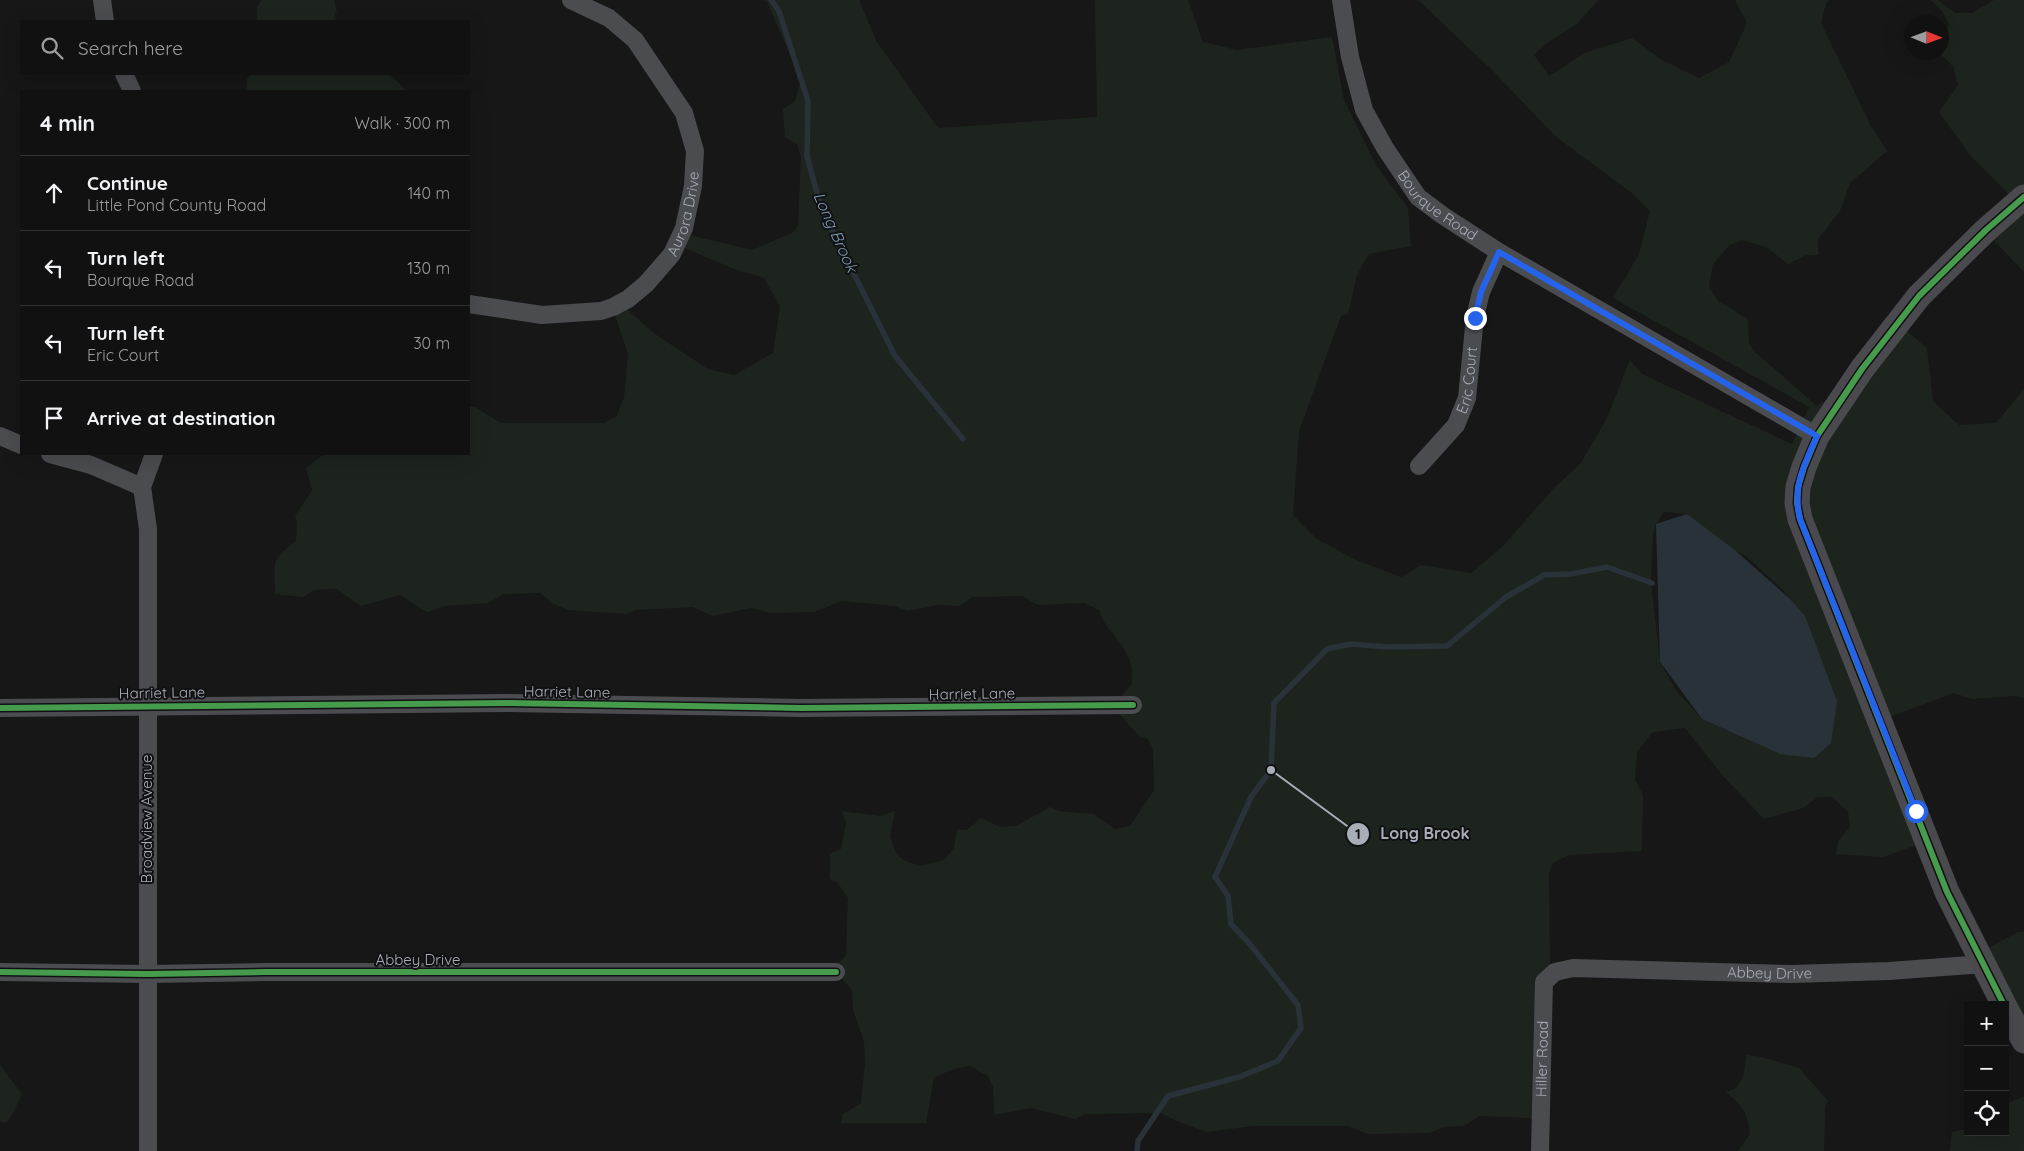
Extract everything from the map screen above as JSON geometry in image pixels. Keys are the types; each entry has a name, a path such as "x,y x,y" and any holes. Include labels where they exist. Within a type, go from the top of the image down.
{"street":[{"path":"102,0 105,20"},
{"name":"Aurora Drive","path":"470,304 542,315 601,311 613,307 628,299 646,284 672,254 684,228 694,186 695,151 684,113 636,40 609,18 571,0"},
{"name":"Bourque Road","path":"1341,0 1350,57 1364,110 1385,148 1418,197 1499,252 1817,436"},
{"path":"124,75 132,90"},
{"path":"2002,1001 1947,892 1800,519 1797,503 1798,487 1817,436 1862,369 1918,296 1986,230 2024,197"},
{"name":"Eric Court","path":"1419,466 1456,425 1467,398 1475,318 1481,292 1499,252"},
{"path":"0,436 20,445"},
{"path":"58,455 91,459 142,487 154,455"},
{"name":"Broadview Avenue","path":"142,487 148,529 148,1151"},
{"name":"Harriet Lane","path":"0,708 507,703 801,708 1134,705"},
{"name":"Abbey Drive","path":"1555,972 1573,968 1790,974 1889,971 1984,964"},
{"name":"Abbey Drive","path":"0,972 148,974 836,972"},
{"name":"Hiller Road","path":"1540,1151 1544,982 1555,972"},
{"path":"2009,1015 2024,1042"}],"shaded area":[{"path":"262,0 334,0 337,13 335,13 336,20 257,20 257,7"},
{"path":"762,0 859,0 877,42 938,128 1097,117 1095,0 1188,0 1203,42 1237,50 1332,37 1344,100 1376,165 1408,208 1411,246 1369,254 1357,275 1348,314 1341,316 1299,431 1293,515 1317,539 1356,560 1401,577 1421,565 1471,573 1502,547 1554,488 1581,463 1607,418 1630,360 1642,374 1792,444 1809,407 1613,298 1639,254 1650,211 1633,194 1555,136 1493,71 1418,0 1598,0 1578,23 1548,42 1534,55 1549,76 1584,53 1632,38 1662,60 1699,78 1729,62 1747,23 1735,0 1829,0 1826,3 1821,23 1871,126 1887,151 1850,183 1840,211 1818,239 1818,255 1806,255 1788,264 1766,247 1742,240 1730,245 1713,264 1709,286 1718,301 1748,319 1749,343 1756,353 1817,406 1843,389 1895,321 1927,348 1933,401 1959,425 1996,423 2024,389 2024,698 2014,696 1972,699 1953,693 1877,722 1920,844 1883,857 1836,854 1838,841 1850,827 1848,812 1832,797 1818,797 1803,808 1764,819 1723,776 1685,728 1653,732 1637,752 1635,780 1643,795 1642,851 1569,855 1553,863 1549,874 1550,975 1534,1118 1480,1116 1464,1126 1443,1127 1430,1133 1368,1134 1347,1126 1254,1126 1207,1132 1161,1113 1085,1114 1075,1119 1031,1108 994,1115 993,1087 988,1076 970,1066 957,1068 934,1077 926,1123 841,1123 843,1114 861,1103 865,1064 864,1041 853,1010 852,990 833,969 846,955 848,898 837,882 830,879 830,854 841,849 846,823 842,811 880,816 895,811 890,836 895,851 903,860 920,866 944,860 954,848 957,829 967,830 981,818 1000,827 1016,826 1050,807 1059,811 1094,814 1115,829 1130,826 1154,790 1153,749 1148,739 1139,736 1112,706 1132,684 1132,666 1123,647 1105,624 1099,610 1085,603 1038,605 1022,596 973,597 959,606 938,605 908,611 895,606 842,601 814,612 770,613 752,608 712,616 693,607 636,610 626,614 569,610 554,604 540,593 504,594 488,603 445,606 427,612 400,595 361,606 337,589 314,590 303,597 275,594 275,563 281,553 296,541 297,522 295,516 312,490 306,468 323,455 470,455 470,407 475,407 501,423 604,423 616,417 624,398 628,354 611,304 617,301 655,334 708,369 734,375 773,353 780,306 764,278 734,269 673,243 677,232 752,250 792,233 798,226 801,157 797,144 785,137 783,109 795,101 801,80 767,2","holes":["1664,512 1687,514 1710,537 1746,556 1783,590 1804,619 1780,754 1702,719 1676,690 1660,662 1651,582 1653,534 1656,524"]},
{"path":"1931,0 1937,0 1956,13 1972,13 1994,0 2024,0 2024,272 1984,230 2014,199 1970,155 1939,112 1958,85 1953,66 1947,60 1949,60 1949,15 1944,15"},
{"path":"250,75 390,75 406,90 247,90 247,79"},
{"path":"1687,514 1736,551 1789,598 1805,616 1837,701 1831,743 1814,758 1780,754 1702,719 1660,662 1656,524"},
{"path":"2018,932 2024,932 2024,1045 2009,1016 2009,1001 2001,1001 1977,954"},
{"path":"1746,1055 1762,1057 1799,1068 1828,1101 1825,1108 1824,1151 1738,1151 1750,1134 1749,1126 1743,1110 1726,1092 1736,1088 1744,1074"},
{"path":"0,1065 22,1094 6,1123 0,1122"},
{"path":"2024,1096 2024,1151 1950,1151 1952,1132 1964,1130 1964,1136 2009,1136 2009,1103"}],"waterway":[{"name":"Long Brook","path":"771,0 779,11 808,101 807,156 821,208 895,356 963,439"},
{"name":"Long Brook","path":"1137,1151 1138,1141 1168,1096 1239,1077 1278,1061 1301,1028 1298,1005 1249,943 1231,924 1228,896 1215,877 1251,797 1271,770 1274,703 1327,649 1351,644 1388,647 1447,646 1506,597 1544,575 1571,574 1607,567 1652,583"}],"cycle path":[{"path":"2002,1001 1947,892 1800,519 1797,503 1798,487 1817,436 1862,369 1919,296 1986,230 2024,197"},
{"path":"0,708 507,703 801,708 1133,705"},
{"path":"0,972 148,974 265,972 836,972"}],"place":[{"name":"Long Brook","path":"1271,770"}],"route":[{"path":"1475,318 1481,292 1499,252 1817,436 1798,487 1797,503 1800,519 1916,811"}]}
